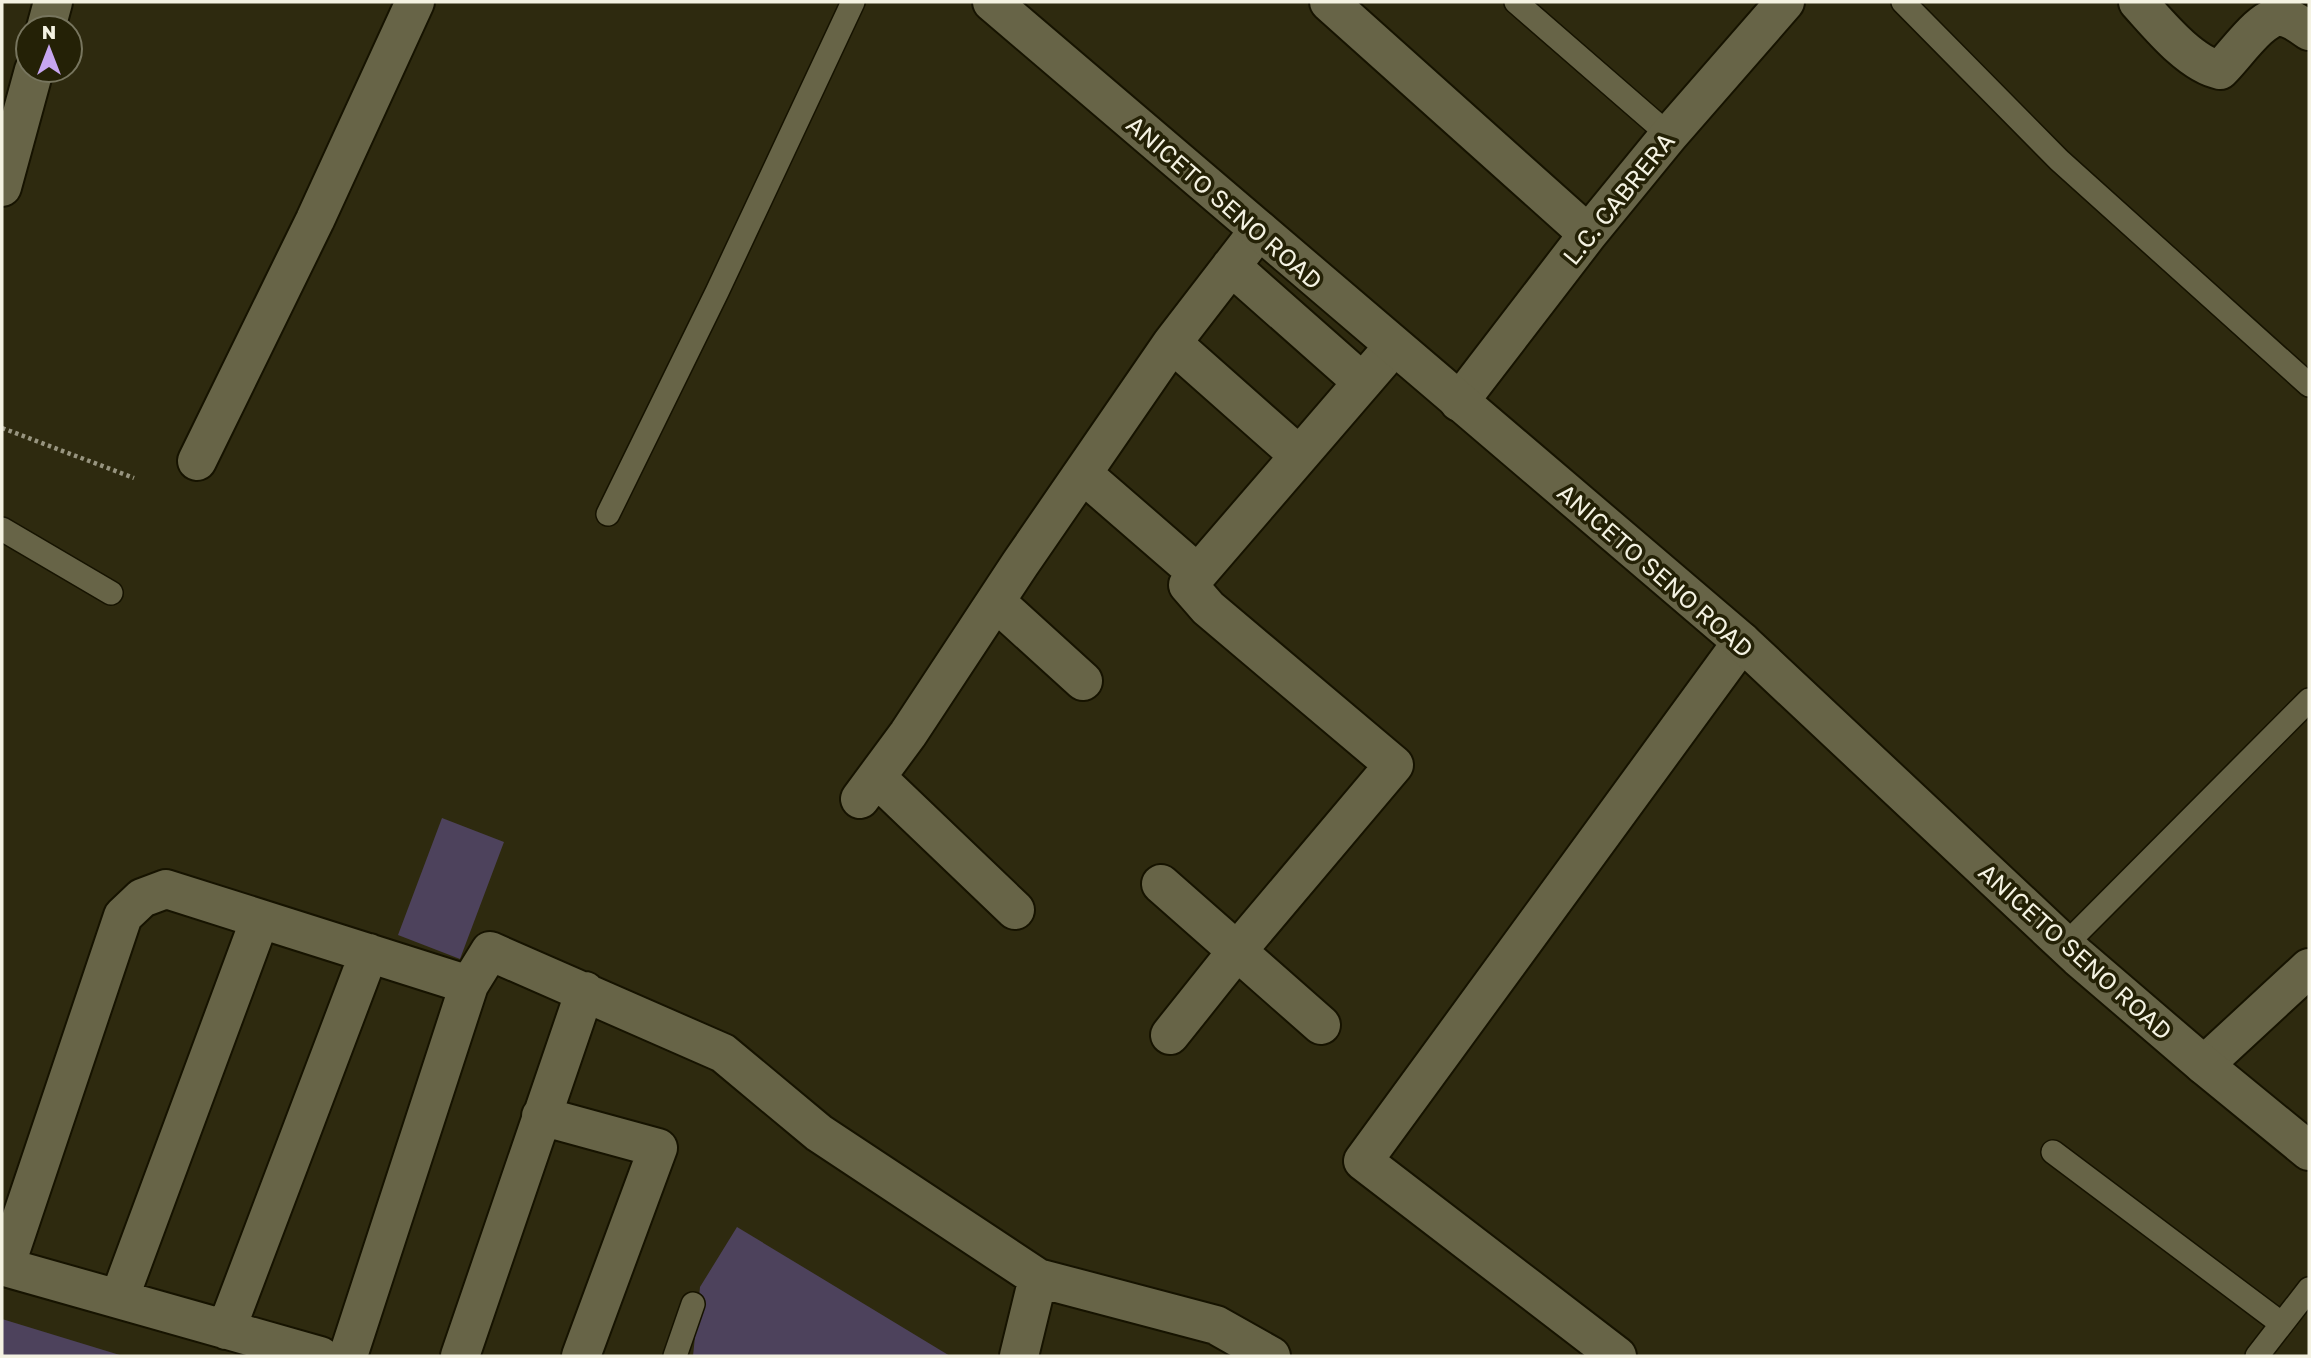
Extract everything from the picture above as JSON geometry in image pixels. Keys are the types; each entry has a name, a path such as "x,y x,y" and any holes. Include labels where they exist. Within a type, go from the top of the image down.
{"street":[{"path":"197,461 315,220 415,2"},
{"name":"ANICETO SENO ROAD","path":"992,2 1742,642 2065,946 2309,1151"},
{"path":"1329,2 1588,234"},
{"name":"L.C. CABRERA","path":"1459,402 1588,234 1669,135 1785,2"},
{"path":"2138,2 2171,37 2208,68 2220,70 2266,20 2278,16 2286,18 2309,31"},
{"path":"4,172 30,84"},
{"path":"1015,910 868,788 1172,343 1259,230"},
{"path":"1231,266 1361,381"},
{"path":"1172,343 1294,451"},
{"path":"1170,1035 1394,765 1208,608 1188,585 1394,346"},
{"path":"1083,474 1189,566"},
{"path":"996,602 1083,681"},
{"path":"1617,1356 1363,1161 1742,642"},
{"path":"1161,884 1321,1025"},
{"path":"320,1356 5,1267 123,916 142,898 166,889 469,985"},
{"path":"119,1299 260,919"},
{"path":"348,1356 469,985 489,951 723,1053 819,1133 1038,1278 1216,1325 1270,1356"},
{"path":"226,1330 369,953"},
{"path":"2204,1065 2309,968"},
{"path":"460,1356 585,991"},
{"path":"541,1116 659,1148 581,1356"},
{"path":"1020,1356 1038,1278"}],"lane":[{"path":"608,514 717,292 853,2"},
{"path":"1516,2 1669,135"},
{"path":"1903,2 2059,160 2309,385"},
{"path":"2,529 111,593"},
{"path":"2065,946 2309,700"},
{"path":"2053,1152 2281,1324"},
{"path":"2257,1356 2309,1289"},
{"path":"675,1356 693,1304"}],"path":[{"path":"2,428 134,478"}],"shaded area":[{"path":"442,818 504,842 460,959 398,935"},
{"path":"737,1227 950,1356 693,1356 700,1287"},
{"path":"2,1319 123,1356 2,1356"}]}
